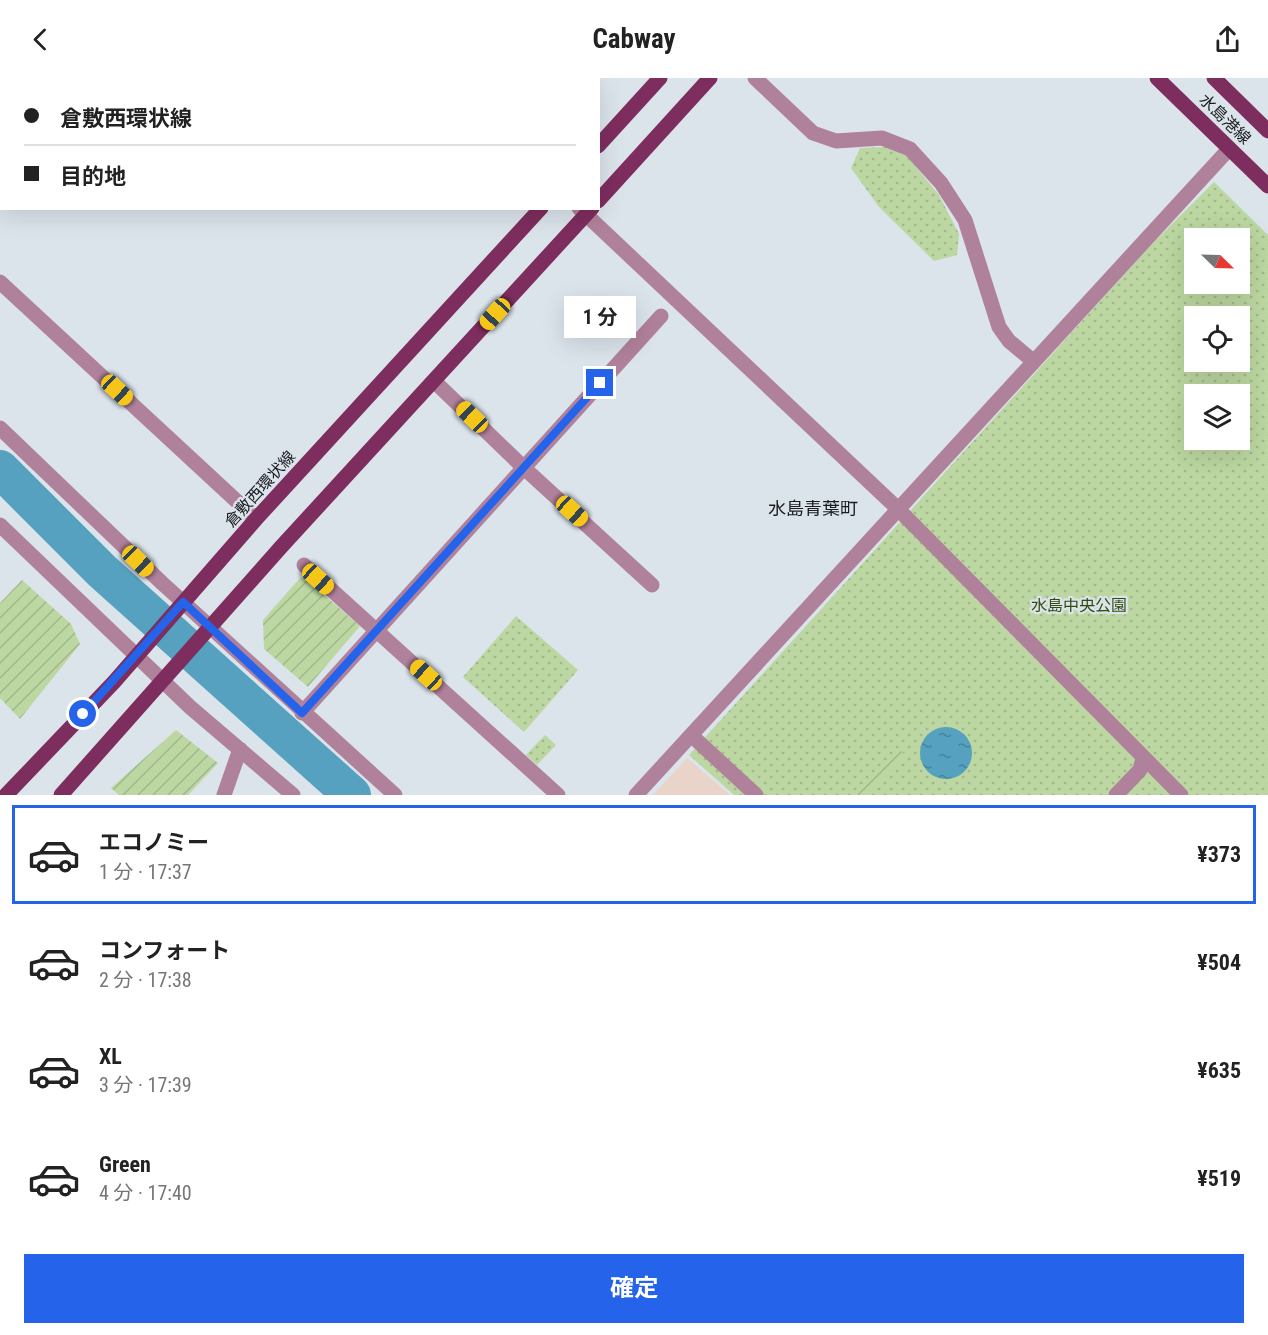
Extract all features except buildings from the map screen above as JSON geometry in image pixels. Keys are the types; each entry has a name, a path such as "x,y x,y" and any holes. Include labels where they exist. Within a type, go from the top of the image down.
{"main road":[{"path":"600,144 660,78"},
{"path":"600,199 710,78"},
{"name":"水島港線","path":"1157,78 1267,184"},
{"name":"水島港線","path":"1214,78 1268,131"},
{"name":"倉敷西環状線","path":"6,795 150,641 256,519 539,210"},
{"path":"62,795 210,627 586,211"}],"street":[{"path":"755,78 813,133 836,141 882,138 910,149 941,183 965,220 999,327 1009,341 1032,361"},
{"path":"636,795 897,508 1229,149"},
{"path":"586,211 897,508 1181,795"},
{"path":"0,282 256,519"},
{"path":"302,713 661,316"},
{"path":"434,381 523,467 652,585"},
{"path":"0,428 302,713 395,795"},
{"path":"0,525 163,682 293,795"},
{"path":"304,566 558,795"},
{"path":"691,735 756,795"},
{"path":"224,795 240,749"},
{"path":"1116,795 1140,770 1143,758"}],"shaded area":[{"path":"687,758 730,795 653,795"}],"green space":[{"path":"885,147 907,156 939,195 959,234 957,255 934,261 879,207 851,168 860,148"},
{"name":"水島中央公園","path":"1214,182 1268,235 1268,795 734,795 689,755 1149,247"},
{"path":"300,578 305,578 360,626 308,687 264,649 263,620"},
{"path":"22,580 71,624 80,644 20,719 0,698 0,603"},
{"path":"516,616 578,670 524,732 463,677"},
{"path":"176,730 218,763 188,795 119,795 111,788"},
{"path":"545,735 556,745 537,765 526,755"},
{"path":"898,748 906,756 869,795 854,795"}],"water":[{"path":"946,727 960,731 968,739 972,753 968,767 960,775 946,779 932,775 924,767 920,753 924,739 932,731"}],"waterway":[{"path":"0,469 102,571 352,795"},
{"path":"0,487 93,583 333,795"}],"district":[{"name":"水島青葉町","path":"813,508"}],"route":[{"path":"83,714 114,682 183,602 302,713 600,383"}]}
